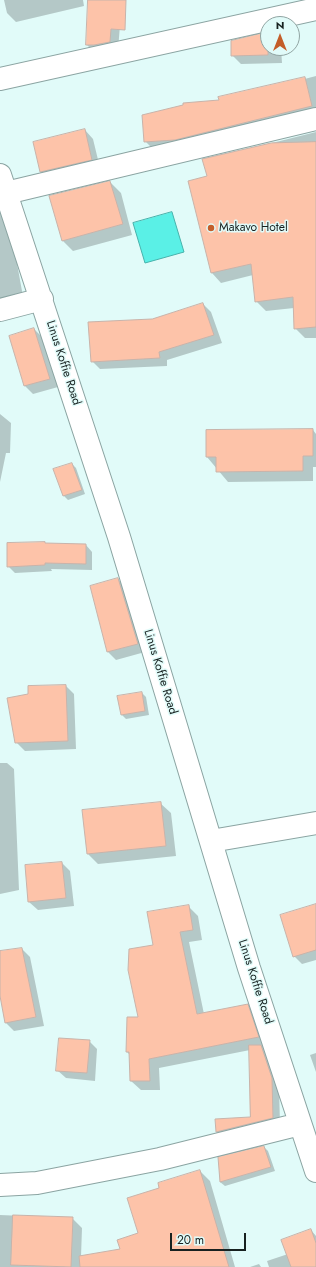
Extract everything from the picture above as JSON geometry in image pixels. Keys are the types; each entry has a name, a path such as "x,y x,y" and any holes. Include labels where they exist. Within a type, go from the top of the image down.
{"street":[{"path":"0,80 316,9"},
{"path":"3,184 316,119"},
{"name":"Linus Koffie Road","path":"3,184 119,537 212,841 249,968 316,1171"},
{"path":"0,310 42,299"},
{"path":"212,841 316,823"},
{"path":"0,1184 36,1183 160,1159 300,1124"}],"water":[{"path":"172,212 184,252 145,263 133,223"}],"building":[{"path":"88,0 126,0 125,30 111,29 110,42 86,45"},
{"path":"260,34 260,55 231,56 231,41"},
{"path":"305,77 312,106 175,140 144,142 142,115 183,105 183,103 219,100 218,97"},
{"path":"85,129 92,160 40,172 33,142"},
{"path":"316,142 316,327 294,329 293,297 255,302 251,264 211,273 188,181 207,176 202,159 271,143"},
{"path":"110,181 123,224 62,241 49,196"},
{"path":"203,303 214,335 159,352 160,358 91,362 88,322 152,319"},
{"path":"34,328 50,379 24,386 9,336"},
{"path":"313,429 313,456 303,456 303,471 216,472 216,457 206,457 206,430"},
{"path":"72,463 82,490 63,496 53,469"},
{"path":"45,542 86,544 86,564 45,563 45,565 7,567 7,543"},
{"path":"118,578 138,644 107,652 90,586"},
{"path":"66,685 68,741 15,743 7,698 28,694 28,686"},
{"path":"142,692 145,711 121,715 117,696"},
{"path":"161,802 166,846 87,854 82,810"},
{"path":"62,862 66,898 28,902 25,865"},
{"path":"316,904 316,950 293,957 280,915"},
{"path":"189,905 193,930 180,932 197,1014 248,1004 259,1037 149,1059 150,1081 130,1081 129,1052 126,1052 127,1017 138,1017 128,970 129,949 153,945 147,912"},
{"path":"22,948 36,1017 5,1023 0,996 0,951"},
{"path":"59,1038 90,1040 87,1073 56,1071"},
{"path":"249,1045 261,1045 272,1078 273,1118 216,1132 215,1119 250,1117"},
{"path":"264,1146 271,1167 220,1182 218,1157"},
{"path":"200,1170 229,1267 80,1267 79,1256 120,1249 117,1240 138,1233 127,1198 159,1188 158,1183"},
{"path":"13,1215 73,1217 71,1267 11,1265"},
{"path":"311,1229 316,1243 316,1267 291,1267 281,1240"}],"place":[{"name":"Makavo Hotel","path":"211,228"}]}
